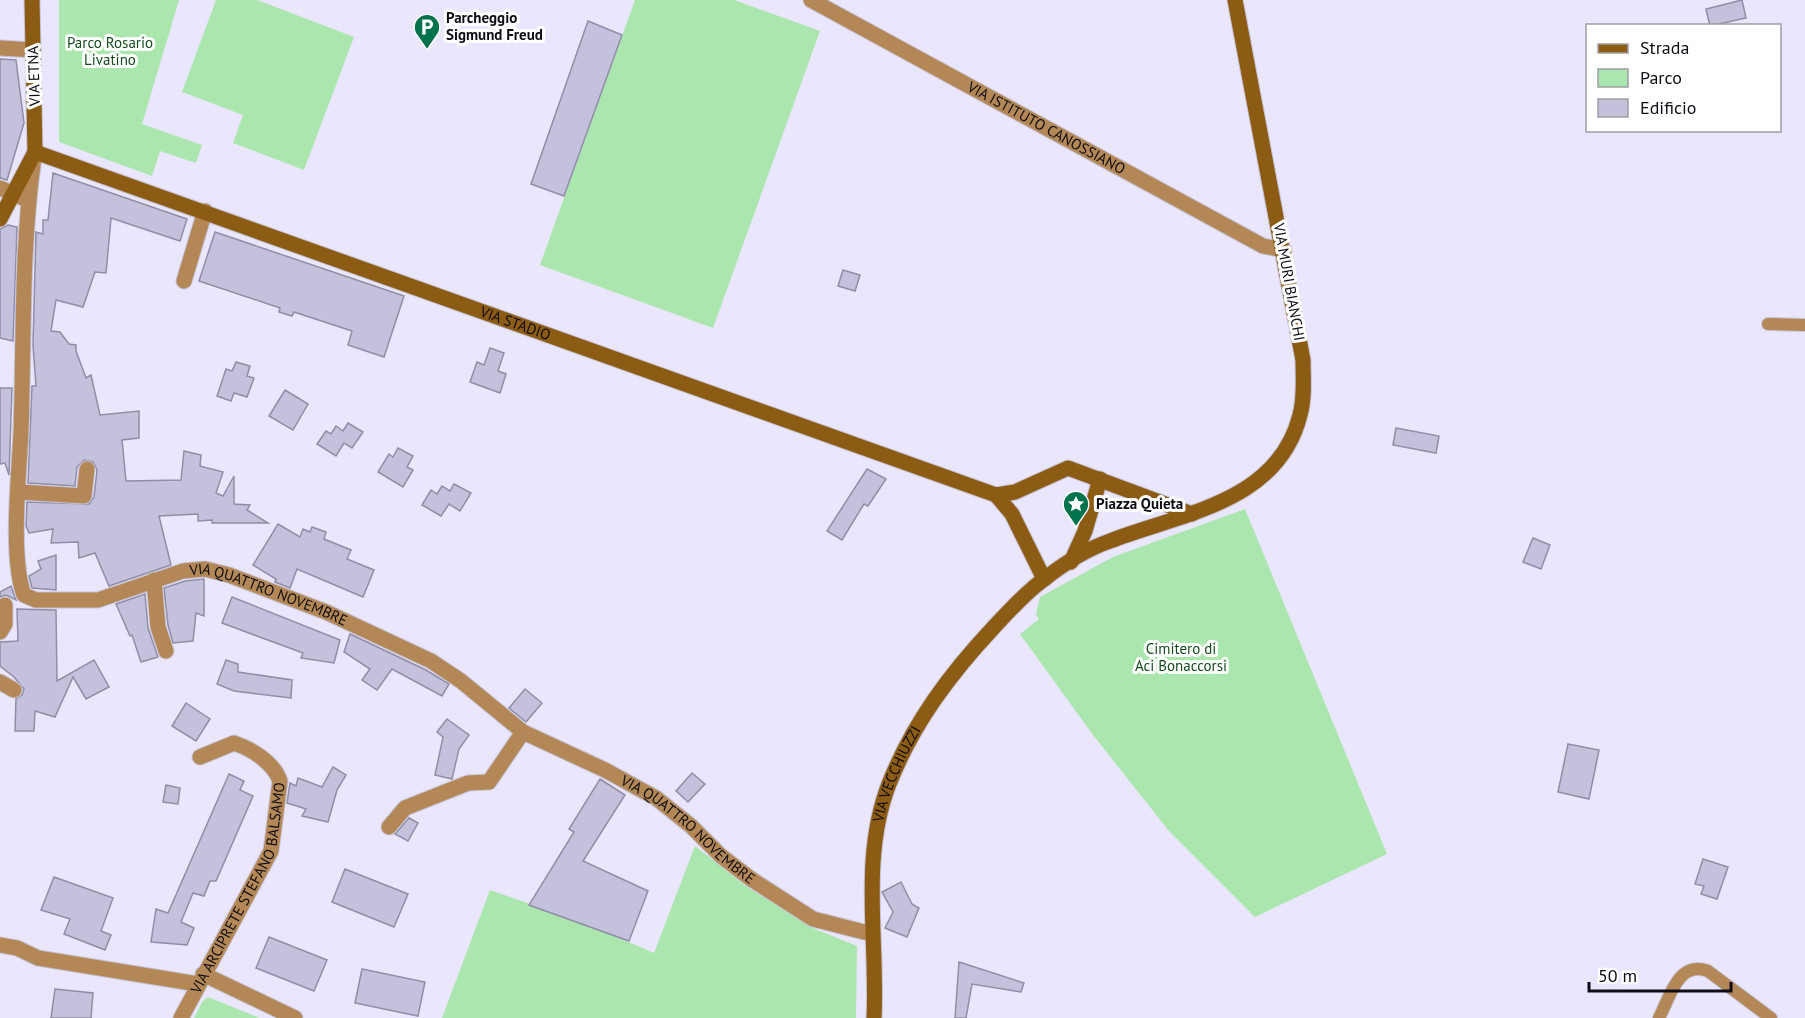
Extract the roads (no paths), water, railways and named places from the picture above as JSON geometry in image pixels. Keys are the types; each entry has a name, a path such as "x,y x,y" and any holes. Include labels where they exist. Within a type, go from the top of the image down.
{"street":[{"name":"VIA ETNA","path":"33,0 35,152"},
{"name":"VIA ISTITUTO CANOSSIANO","path":"811,0 830,5 1263,246 1284,250"},
{"name":"VIA MURI BIANCHI","path":"1071,562 1108,541 1192,514 1244,490 1271,469 1286,451 1294,433 1304,391 1303,360 1235,0"},
{"path":"0,48 33,50"},
{"path":"0,219 6,191 35,152"},
{"path":"0,632 5,624 2,605 24,595 17,576 19,492 29,200 35,152"},
{"name":"VIA STADIO","path":"35,152 996,495"},
{"path":"6,191 29,200"},
{"path":"184,282 205,211"},
{"path":"996,495 1015,492 1068,468 1192,514"},
{"path":"19,492 84,496 87,469"},
{"path":"1071,562 1085,531 1100,479"},
{"path":"996,495 1012,514 1044,579"},
{"name":"VIA VECCHIUZZI","path":"874,1018 872,934 877,832 888,786 911,735 935,696 963,660 1044,579 1071,562"},
{"name":"VIA QUATTRO NOVEMBRE","path":"24,595 36,600 98,600 183,571 205,569 229,575 327,612 431,661 461,681 522,732 605,770 656,798 736,867 813,919 872,934"},
{"path":"154,580 158,627 166,651"},
{"path":"0,682 14,690"},
{"path":"389,827 405,808 468,783 489,782 522,732"},
{"name":"VIA ARCIPRETE STEFANO BALSAMO","path":"181,1018 271,851 280,781 276,771 247,747 234,743 200,758"},
{"path":"0,945 17,948 38,958 201,979 295,1018"}],"lane":[{"path":"1768,324 1805,325"},
{"path":"1659,1018 1680,975 1690,968 1700,968 1708,971 1771,1018"}],"place":[{"name":"Parcheggio Sigmund Freud","path":"427,50"},
{"name":"Piazza Quieta","path":"1076,527"}],"park label":[{"name":"Parco Rosario Livatino","path":"110,52"},
{"name":"Cimitero di Aci Bonaccorsi","path":"1181,658"}]}
